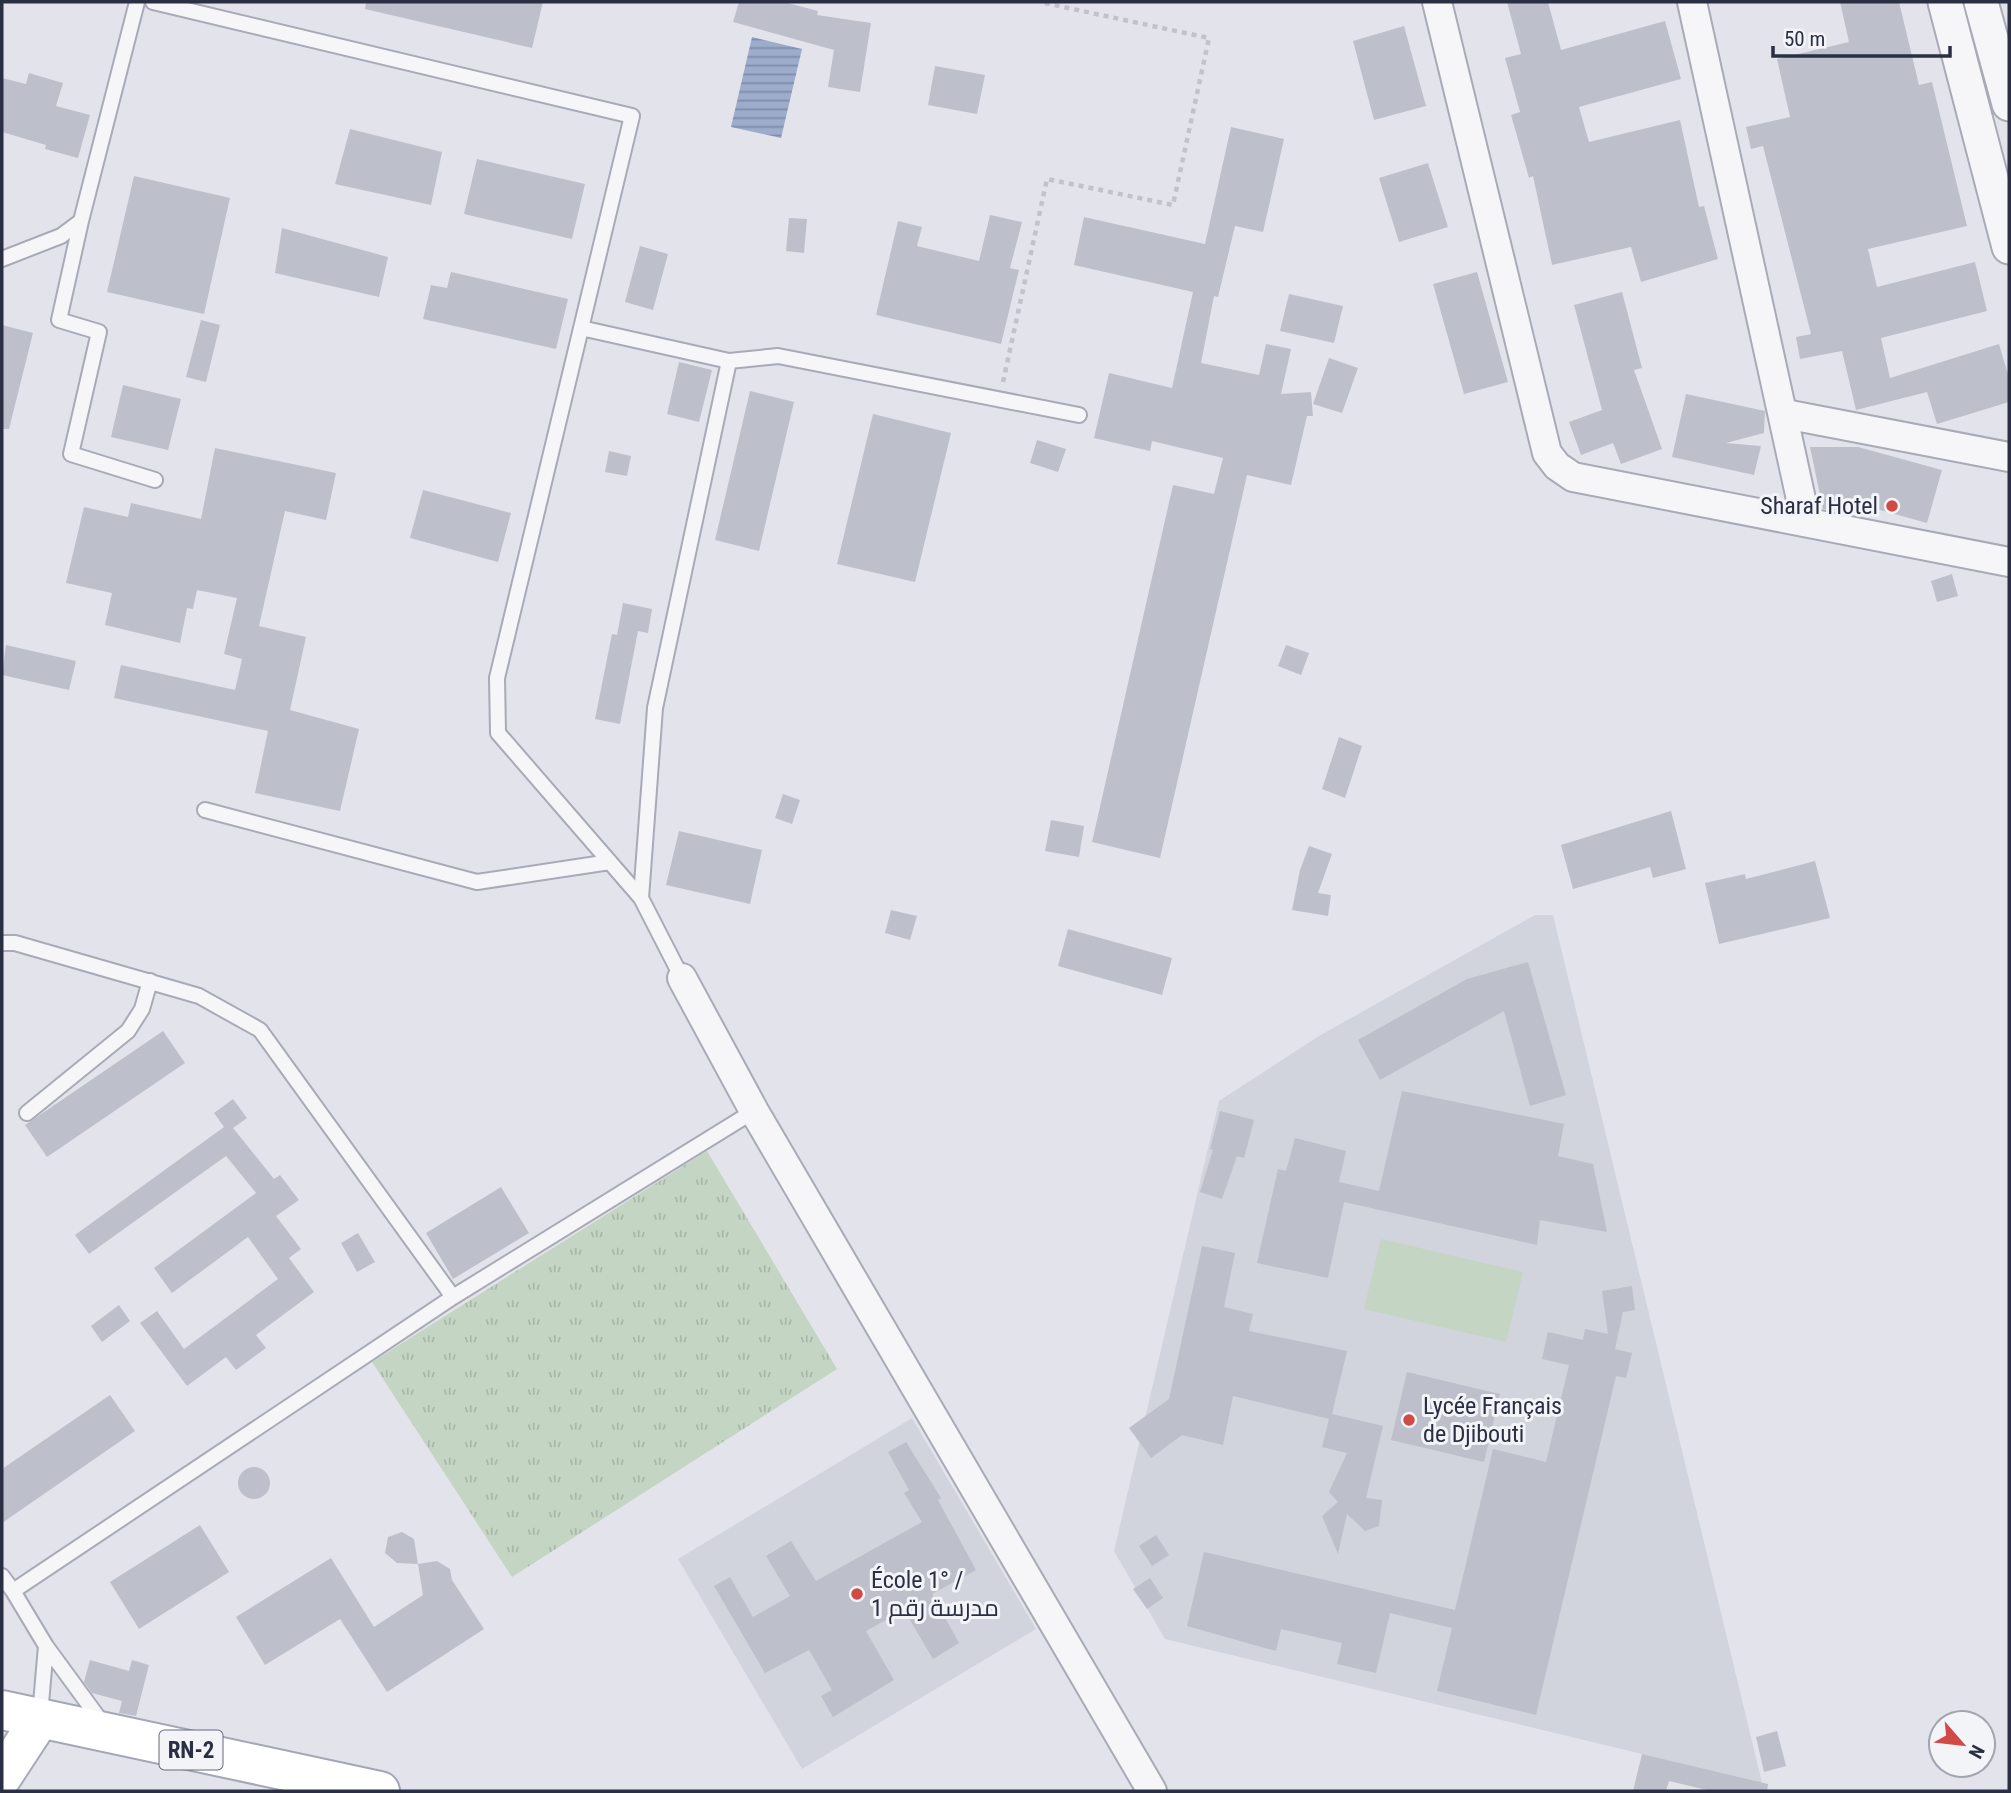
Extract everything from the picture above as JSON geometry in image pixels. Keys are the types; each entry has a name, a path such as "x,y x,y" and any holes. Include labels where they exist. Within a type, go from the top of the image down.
{"main road":[{"name":"RN-2","path":"2,1710 380,1791"},
{"path":"2,1777 40,1719"}],"street":[{"path":"1437,2 1547,453 1557,466 1573,477 2009,562"},
{"path":"1692,2 1807,522"},
{"path":"1945,2 2009,247"},
{"path":"1981,2 2009,104"},
{"path":"1785,414 2009,457"},
{"path":"682,978 754,1111 1152,1791"}],"lane":[{"path":"136,2 59,320 99,332 71,454 155,480"},
{"path":"153,2 632,116 497,678 498,733 641,898 682,978"},
{"path":"2,259 61,236 81,221"},
{"path":"581,328 729,361 778,356 1000,397 1079,415"},
{"path":"641,898 654,708 729,361"},
{"path":"205,810 477,882 610,862"},
{"path":"2,943 15,943 198,996 260,1030 453,1297"},
{"path":"27,1114 128,1031 142,1009 150,981"},
{"path":"13,1591 453,1297 754,1111"},
{"path":"2,1576 46,1646 109,1732"},
{"path":"40,1719 46,1646"}],"path":[{"path":"1000,397 1047,178 1173,205 1209,38 1040,2"}],"shaded area":[{"name":"Lycée Français de Djibouti","path":"1535,915 1553,915 1762,1783 1165,1639 1114,1551 1219,1101 1319,1036"},
{"name":"École 1° / مدرسة رقم 1","path":"912,1418 1036,1629 802,1769 678,1559"}],"green space":[{"path":"707,1151 837,1369 512,1577 372,1362"},
{"path":"1381,1239 1523,1272 1506,1342 1364,1309"}],"water":[{"path":"752,37 802,49 781,138 731,127"}],"building":[{"path":"366,2 543,2 532,48 365,9"},
{"path":"739,2 784,2 818,11 817,15 871,23 860,92 828,87 834,50 733,22"},
{"path":"1507,2 1548,2 1561,50 1665,21 1681,79 1579,107 1589,142 1680,120 1699,207 1704,206 1718,259 1641,282 1631,247 1552,265 1533,176 1529,178 1511,115 1520,112 1505,58 1521,54"},
{"path":"1840,2 1899,2 1919,85 1932,82 1967,226 1868,249 1877,287 1975,262 1987,311 1881,338 1890,378 1999,344 2009,378 2009,402 1937,424 1927,392 1856,410 1842,351 1800,359 1796,337 1811,334 1763,146 1751,149 1746,127 1790,117 1777,59 1849,42"},
{"path":"1404,26 1426,106 1374,120 1353,41"},
{"path":"935,66 985,75 977,114 928,105"},
{"path":"29,73 63,83 56,106 90,115 78,158 45,149 46,145 2,132 2,78 26,84"},
{"path":"1231,127 1284,139 1263,232 1235,226 1218,297 1214,296 1201,363 1259,375 1266,344 1291,349 1281,394 1311,392 1313,416 1307,416 1291,485 1247,475 1160,858 1092,842 1173,485 1214,494 1223,458 1152,441 1150,451 1094,438 1109,373 1172,388 1193,292 1074,265 1084,217 1205,244"},
{"path":"350,129 442,152 431,205 335,184"},
{"path":"477,159 585,184 572,239 464,214"},
{"path":"1428,163 1448,227 1399,242 1379,178"},
{"path":"134,176 230,198 204,314 107,292"},
{"path":"990,215 1022,222 1010,268 1019,270 1001,344 876,315 898,221 922,227 917,246 979,261"},
{"path":"789,218 807,219 804,253 786,251"},
{"path":"282,228 388,257 379,297 275,273"},
{"path":"640,246 668,254 653,310 625,302"},
{"path":"451,272 568,299 556,349 423,319 431,285 447,288"},
{"path":"1477,272 1508,382 1464,394 1433,284"},
{"path":"1622,292 1642,368 1634,370 1662,449 1621,464 1613,443 1581,455 1569,422 1602,410 1574,305"},
{"path":"1289,294 1343,306 1334,343 1280,331"},
{"path":"201,320 220,325 206,382 186,377"},
{"path":"2,325 33,333 9,429 2,429"},
{"path":"1329,358 1358,368 1342,413 1313,404"},
{"path":"679,362 712,370 699,422 667,414"},
{"path":"123,385 181,399 168,450 111,437"},
{"path":"750,391 794,402 759,551 715,540"},
{"path":"1686,394 1765,411 1764,433 1726,443 1761,446 1754,475 1672,457"},
{"path":"873,414 951,433 915,582 837,564"},
{"path":"1037,440 1066,449 1058,472 1030,463"},
{"path":"1810,447 1858,447 1942,470 1927,523 1840,499 1842,511 1823,509"},
{"path":"215,448 336,473 326,520 285,511 259,626 306,637 290,710 359,729 340,811 255,793 268,731 114,698 121,665 235,690 242,659 224,654 237,598 197,590 193,609 187,608 180,643 105,625 112,593 66,583 84,507 128,517 131,503 201,519"},
{"path":"609,451 631,456 627,476 605,472"},
{"path":"423,490 511,513 498,562 410,538"},
{"path":"1952,574 1958,596 1937,602 1931,581"},
{"path":"623,603 652,609 648,633 638,631 620,724 595,719 612,634 617,635"},
{"path":"6,645 76,661 69,690 2,675"},
{"path":"1286,645 1309,653 1301,675 1278,666"},
{"path":"1339,737 1362,746 1345,798 1322,789"},
{"path":"783,794 800,800 792,824 775,818"},
{"path":"1671,811 1686,869 1653,878 1650,867 1573,889 1561,845"},
{"path":"1051,820 1084,826 1079,857 1045,851"},
{"path":"679,831 762,850 750,904 666,885"},
{"path":"1309,846 1332,854 1318,893 1331,895 1328,916 1292,910 1300,870"},
{"path":"1815,861 1830,918 1719,944 1705,883 1745,874 1746,879"},
{"path":"891,910 917,916 910,940 885,933"},
{"path":"1068,929 1172,958 1162,995 1058,966"},
{"path":"1528,962 1566,1095 1530,1106 1504,1011 1380,1080 1358,1040 1467,979"},
{"path":"163,1031 185,1063 47,1157 25,1125"},
{"path":"1402,1091 1564,1124 1558,1156 1593,1164 1607,1232 1540,1220 1537,1245 1344,1202 1328,1278 1257,1263 1278,1169 1286,1171 1295,1138 1346,1151 1339,1182 1379,1191"},
{"path":"233,1099 247,1118 233,1128 274,1179 280,1175 299,1200 276,1216 301,1249 289,1258 314,1292 256,1335 266,1348 236,1370 226,1357 187,1386 140,1323 157,1311 184,1349 278,1279 248,1237 172,1293 154,1268 256,1193 226,1156 89,1254 75,1235 224,1127 214,1113"},
{"path":"1220,1111 1254,1120 1244,1158 1237,1156 1222,1199 1200,1192 1213,1150 1210,1149"},
{"path":"501,1187 529,1233 453,1279 426,1233"},
{"path":"358,1233 375,1262 357,1272 341,1243"},
{"path":"1202,1246 1235,1253 1224,1307 1253,1314 1249,1331 1347,1351 1332,1414 1383,1426 1366,1498 1382,1500 1379,1526 1365,1531 1347,1514 1338,1554 1322,1516 1338,1502 1329,1492 1347,1453 1322,1447 1329,1419 1233,1396 1223,1445 1182,1435 1151,1458 1129,1428 1169,1399"},
{"path":"1632,1286 1635,1310 1623,1312 1615,1349 1632,1353 1626,1378 1616,1376 1536,1715 1437,1691 1452,1628 1390,1613 1376,1673 1337,1664 1342,1643 1281,1629 1276,1651 1187,1626 1204,1552 1455,1610 1493,1449 1546,1462 1569,1365 1542,1359 1548,1332 1583,1340 1585,1329 1608,1334 1602,1291"},
{"path":"119,1305 130,1321 102,1342 91,1326"},
{"path":"1407,1372 1500,1394 1484,1462 1391,1440"},
{"path":"110,1395 135,1431 2,1523 2,1469"},
{"path":"906,1442 941,1498 938,1500 976,1570 932,1594 959,1643 933,1659 904,1610 866,1631 894,1680 833,1717 821,1696 832,1690 809,1650 765,1673 714,1586 730,1577 753,1617 790,1596 766,1556 791,1541 816,1581 922,1522 904,1493 909,1490 888,1452"},
{"path":"254,1467 265,1472 270,1483 265,1494 254,1499 243,1494 238,1483 243,1472"},
{"path":"200,1525 229,1572 139,1629 110,1582"},
{"path":"402,1532 414,1539 418,1564 397,1563 385,1553 388,1537"},
{"path":"1156,1535 1169,1555 1152,1566 1139,1546"},
{"path":"331,1558 374,1627 423,1595 418,1564 437,1561 450,1569 452,1580 484,1629 387,1692 340,1619 265,1665 236,1617"},
{"path":"1150,1578 1163,1598 1147,1609 1133,1589"},
{"path":"90,1660 129,1671 132,1660 149,1665 136,1716 119,1713 122,1701 92,1693 84,1682"},
{"path":"1777,1731 1786,1766 1764,1772 1756,1737"},
{"path":"1642,1754 1768,1784 1767,1791 1711,1791 1669,1781 1666,1791 1633,1791"}],"place":[{"name":"Sharaf Hotel","path":"1892,506"},
{"name":"Lycée Français de Djibouti","path":"1409,1420"},
{"name":"École 1° / مدرسة رقم 1","path":"857,1594"}]}
